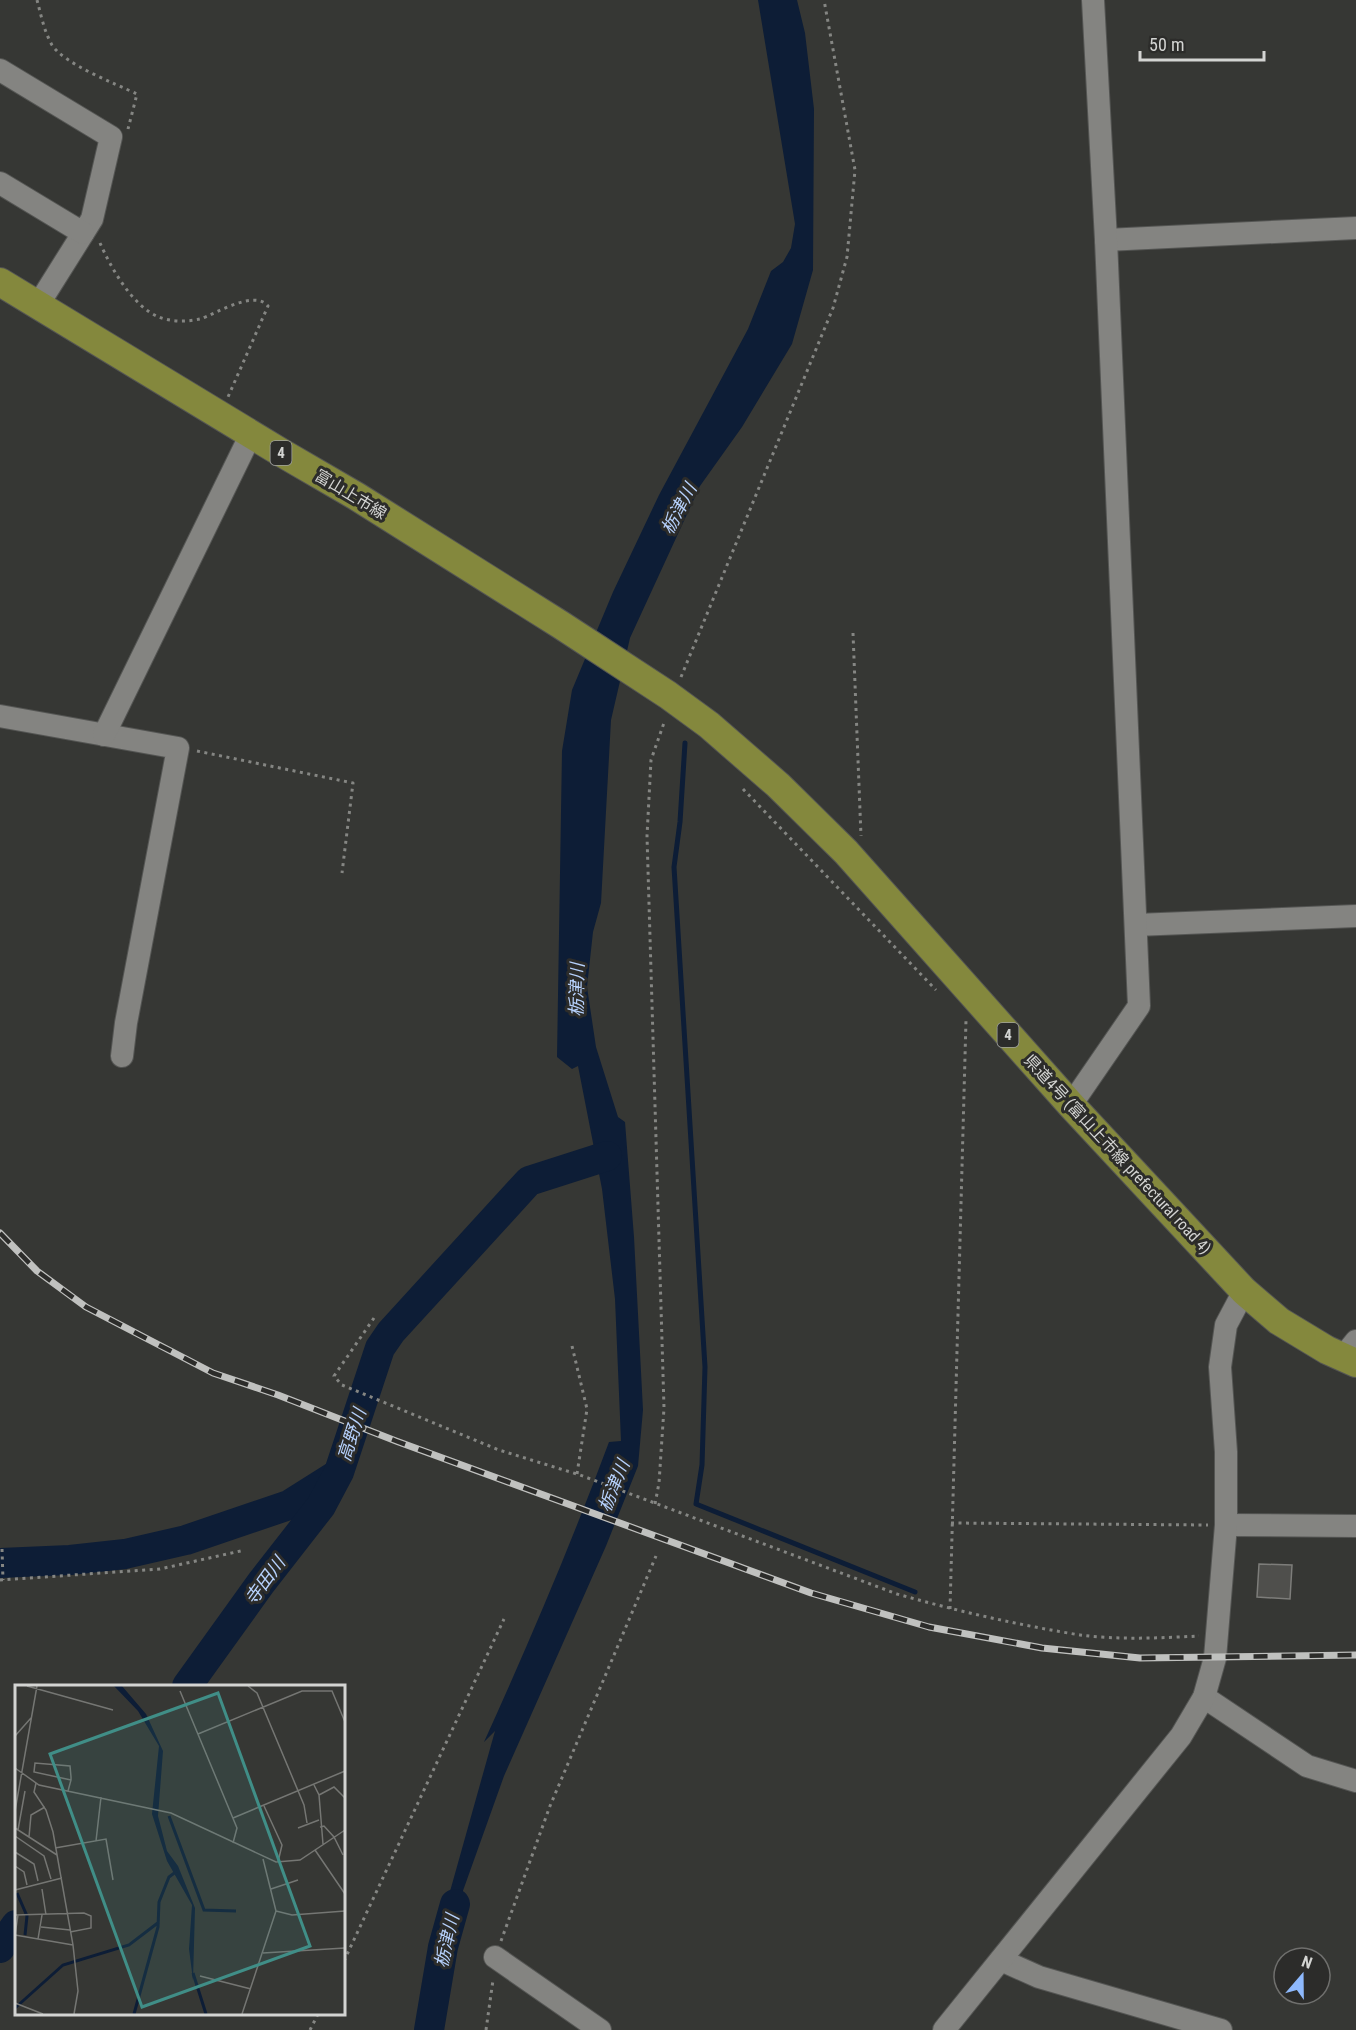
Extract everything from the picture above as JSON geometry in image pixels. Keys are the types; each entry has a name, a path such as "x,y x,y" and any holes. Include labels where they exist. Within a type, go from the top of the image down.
{"main road":[{"name":"富山上市線","path":"0,282 356,496 668,695"},
{"name":"県道4号 (富山上市線 prefectural road 4)","path":"668,695 709,725 778,785 863,871 955,993 1071,1105 1244,1291 1279,1321 1352,1354"}],"street":[{"path":"1071,1105 1139,1006 1106,240 1093,0"},
{"path":"0,70 111,137 92,219 92,235 38,305"},
{"path":"0,183 92,235"},
{"path":"1106,240 1356,228"},
{"path":"104,735 251,434"},
{"path":"0,716 178,748 128,1012 122,1056"},
{"path":"1136,925 1356,916"},
{"path":"944,2030 1181,1736 1204,1697 1215,1658 1226,1525 1226,1452 1220,1367 1226,1325 1244,1291"},
{"path":"1226,1525 1356,1526"},
{"path":"1204,1697 1307,1766 1356,1781"},
{"path":"495,1957 600,2030"},
{"path":"1001,1960 1039,1977 1221,2030"}],"path":[{"path":"37,0 43,22 54,47 84,68 137,94 126,138"},
{"path":"92,235 100,243 132,296 159,317 183,321 199,319 243,301 260,300 268,306 220,415"},
{"path":"853,633 863,871"},
{"path":"178,748 353,783 342,873"},
{"path":"743,789 955,993 950,1610"},
{"path":"374,1318 334,1376 342,1385 499,1450 578,1474 897,1594 950,1610 1082,1635 1161,1638 1216,1635"},
{"path":"572,1346 587,1409 578,1474"},
{"path":"951,1523 1226,1525"},
{"path":"2,1549 1,1580 160,1569 245,1550"},
{"path":"486,2030 495,1957 550,1806 656,1556"},
{"path":"345,1959 504,1619"},
{"path":"310,2030 317,2015"}],"water":[{"path":"758,0 797,0 805,33 814,109 813,270 792,344 742,427 700,486 630,638 611,720 601,903 593,932 587,987 596,1047 618,1117 625,1122 634,1237 643,1410 638,1466 606,1546 504,1776 435,1969 442,1920 495,1731 484,1742 549,1593 609,1442 621,1441 615,1299 602,1189 578,1066 572,1069 557,1057 562,751 572,690 613,592 659,495 748,329 771,271 783,262 791,248 795,224"}],"building":[{"path":"1259,1564 1292,1565 1290,1599 1257,1597"}],"waterway":[{"path":"685,743 680,822 674,867 705,1367 702,1465 696,1504 915,1592"},
{"name":"高野川","path":"188,1685 261,1583 321,1506 339,1472 380,1348 391,1332 529,1181 607,1156"},
{"name":"高野川","path":"0,1563 70,1560 125,1554 186,1540 289,1505 335,1476"},
{"name":"栃津川","path":"429,2030 443,1947 455,1904"},
{"name":"寺田川","path":"0,1948 15,1926"}],"railway":[{"path":"0,1233 37,1271 86,1307 213,1373 811,1593 929,1627 1042,1648 1140,1658 1356,1655"}]}
